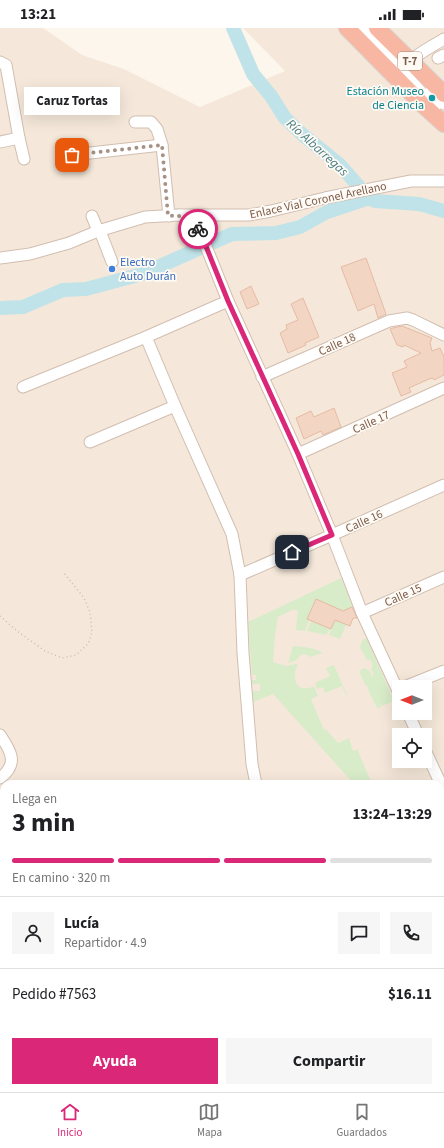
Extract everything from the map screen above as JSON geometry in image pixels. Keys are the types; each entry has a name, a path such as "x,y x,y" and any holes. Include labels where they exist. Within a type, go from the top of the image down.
{"highway":[{"name":"T-7","path":"347,28 406,66 444,94"},
{"name":"T-7","path":"376,28 406,66 444,124"}],"street":[{"path":"362,28 406,66 444,116"},
{"path":"371,28 444,104"},
{"path":"406,66 444,39"},
{"path":"0,62 6,65 18,138 24,159"},
{"path":"406,66 424,65 444,84"},
{"path":"135,122 151,122 157,129 162,145 174,215 192,220 201,234 228,301 298,454 332,535 362,613 395,680"},
{"path":"0,142 18,138"},
{"path":"72,155 162,145"},
{"name":"Enlace Vial Coronel Arellano","path":"0,258 30,254 69,243 99,231 145,217 174,215 249,215 411,181 444,180"},
{"path":"92,216 112,262"},
{"path":"23,387 146,337 228,301"},
{"name":"Calle 18","path":"262,377 389,321 407,318 444,335"},
{"path":"146,337 232,534 240,575 243,653 252,764 255,780"},
{"name":"Calle 17","path":"298,454 444,388"},
{"path":"90,442 175,406"},
{"name":"Calle 16","path":"240,575 444,485"},
{"name":"Calle 15","path":"362,613 444,577"},
{"path":"423,680 444,671"},
{"path":"0,735 9,749 12,759 9,770 0,778"},
{"path":"432,759 440,770 442,780"}],"path":[{"path":"0,616 45,652 62,658 76,656 88,644 92,632 90,612 84,598 64,573"}],"shaded area":[{"path":"0,28 43,28 82,55 124,69 200,107 285,71 243,28 444,28 444,780 0,780"}],"green space":[{"path":"341,578 354,607 348,609 351,616 316,599 307,619 309,620 305,631 296,630 298,610 292,610 278,617 273,662 286,666 298,665 295,673 295,681 299,687 309,688 314,686 318,696 311,699 324,730 326,729 338,743 349,738 353,751 358,749 370,780 350,780 273,694 253,702 253,691 260,691 260,684 252,684 252,680 256,680 256,675 252,675 248,622"},
{"path":"335,620 346,625 340,639 329,635"},
{"path":"311,621 330,629 326,635 307,631"},
{"path":"363,639 367,639 392,696 392,702 382,706 380,703 381,707 377,708 367,688 369,687 366,686 359,671 364,668 369,670 372,676 374,675 371,669 372,662 367,660 360,647"},
{"path":"293,646 312,648 323,653 310,657 302,654 297,660 288,663"},
{"path":"334,665 347,695 342,686 325,693 323,687 317,689 315,683 330,676 326,668"}],"building":[{"path":"366,258 386,314 378,318 374,304 358,311 341,267"},
{"path":"251,286 259,304 247,309 240,292"},
{"path":"303,298 319,337 288,353 280,333 287,329 286,325 298,320 291,304"},
{"path":"402,326 432,338 430,343 432,351 440,348 444,357 444,375 434,380 433,378 429,379 409,388 411,392 401,396 392,373 407,367 404,361 421,353 404,345 403,347 397,345 390,329"},
{"path":"334,408 341,427 323,435 321,431 304,439 296,418 311,411 314,417"},
{"path":"316,599 343,611 352,607 357,618 353,618 350,626 335,620 331,629 307,619"}],"waterway":[{"name":"Río Albarregas","path":"233,28 253,74 271,96 285,118 303,135 340,165 369,198 375,201 419,204 444,211"},
{"path":"0,308 23,307 63,290 86,289 142,274 232,234 276,233 300,227 327,212 369,198"}],"way so far":[{"path":"72,155 162,145 168,216 179,215 188,218 196,224 198,229"}],"place":[{"name":"Estación Museo de Ciencia","path":"432,98"},
{"name":"Caruz Tortas","path":"72,155"},
{"name":"Electro Auto Durán","path":"112,269"}],"route":[{"path":"198,229 228,301 298,454 332,535 292,552"}]}
